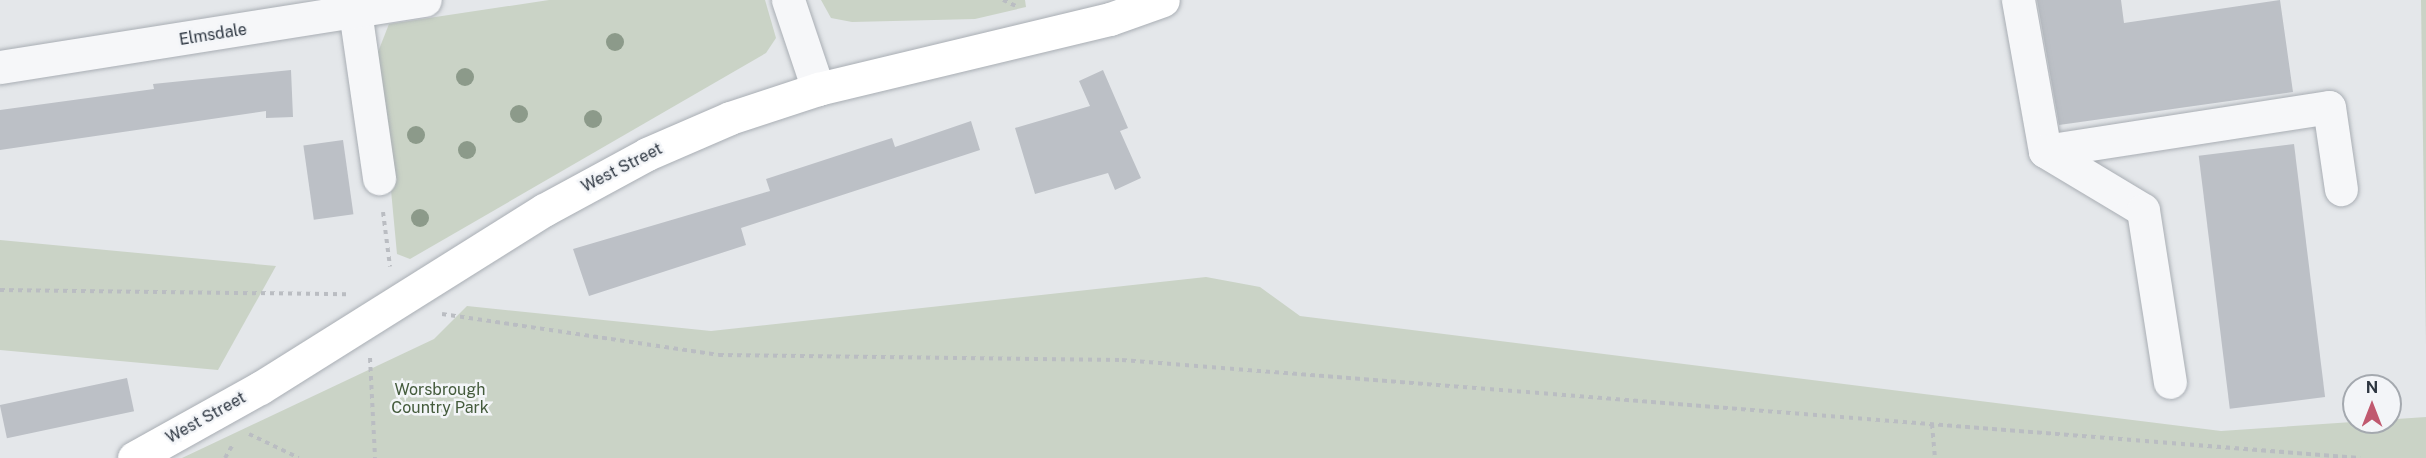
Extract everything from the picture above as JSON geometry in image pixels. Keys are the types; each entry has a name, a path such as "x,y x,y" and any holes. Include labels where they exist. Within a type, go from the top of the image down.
{"main road":[{"name":"West Street","path":"134,458 226,407 357,328 544,210 647,154 730,118 818,89 1110,19 1163,0"}],"street":[{"name":"Elmsdale","path":"0,68 425,0"},
{"path":"788,0 818,89"},
{"path":"2018,0 2045,151 2143,210 2170,382"},
{"path":"355,11 379,178"},
{"path":"2045,151 2330,107 2341,189"}],"path":[{"path":"379,178 395,304"},
{"path":"0,290 338,292 395,304 719,356 1122,360 2360,458"},
{"path":"357,328 370,350 375,458"},
{"path":"226,407 241,430 299,458"},
{"path":"1932,424 1935,458"}],"green space":[{"path":"549,0 765,0 776,38 766,53 410,259 397,254 378,52 389,24"},
{"path":"821,0 1025,0 1026,7 975,19 852,22 831,18"},
{"path":"2421,0 2426,0 2426,345 2422,72"},
{"path":"0,240 276,266 218,370 0,350"},
{"name":"Worsbrough Country Park","path":"1206,277 1260,287 1300,316 2221,431 2342,423 2342,434 2402,434 2402,419 2426,417 2426,458 182,458 434,339 467,306 711,331"}],"building":[{"path":"2037,0 2121,0 2124,23 2280,0 2293,92 2059,125"},
{"path":"291,70 293,117 266,118 266,111 0,150 0,110 154,89 153,84"},
{"path":"1103,70 1128,128 1120,131 1141,178 1115,190 1108,173 1035,194 1015,128 1090,106 1079,81"},
{"path":"971,121 980,150 741,228 746,245 589,296 573,249 770,191 766,179 867,146 892,138 895,147"},
{"path":"343,140 353,214 314,220 303,146"},
{"path":"2294,144 2325,397 2230,409 2199,156"},
{"path":"127,378 134,411 7,438 0,405"}]}
